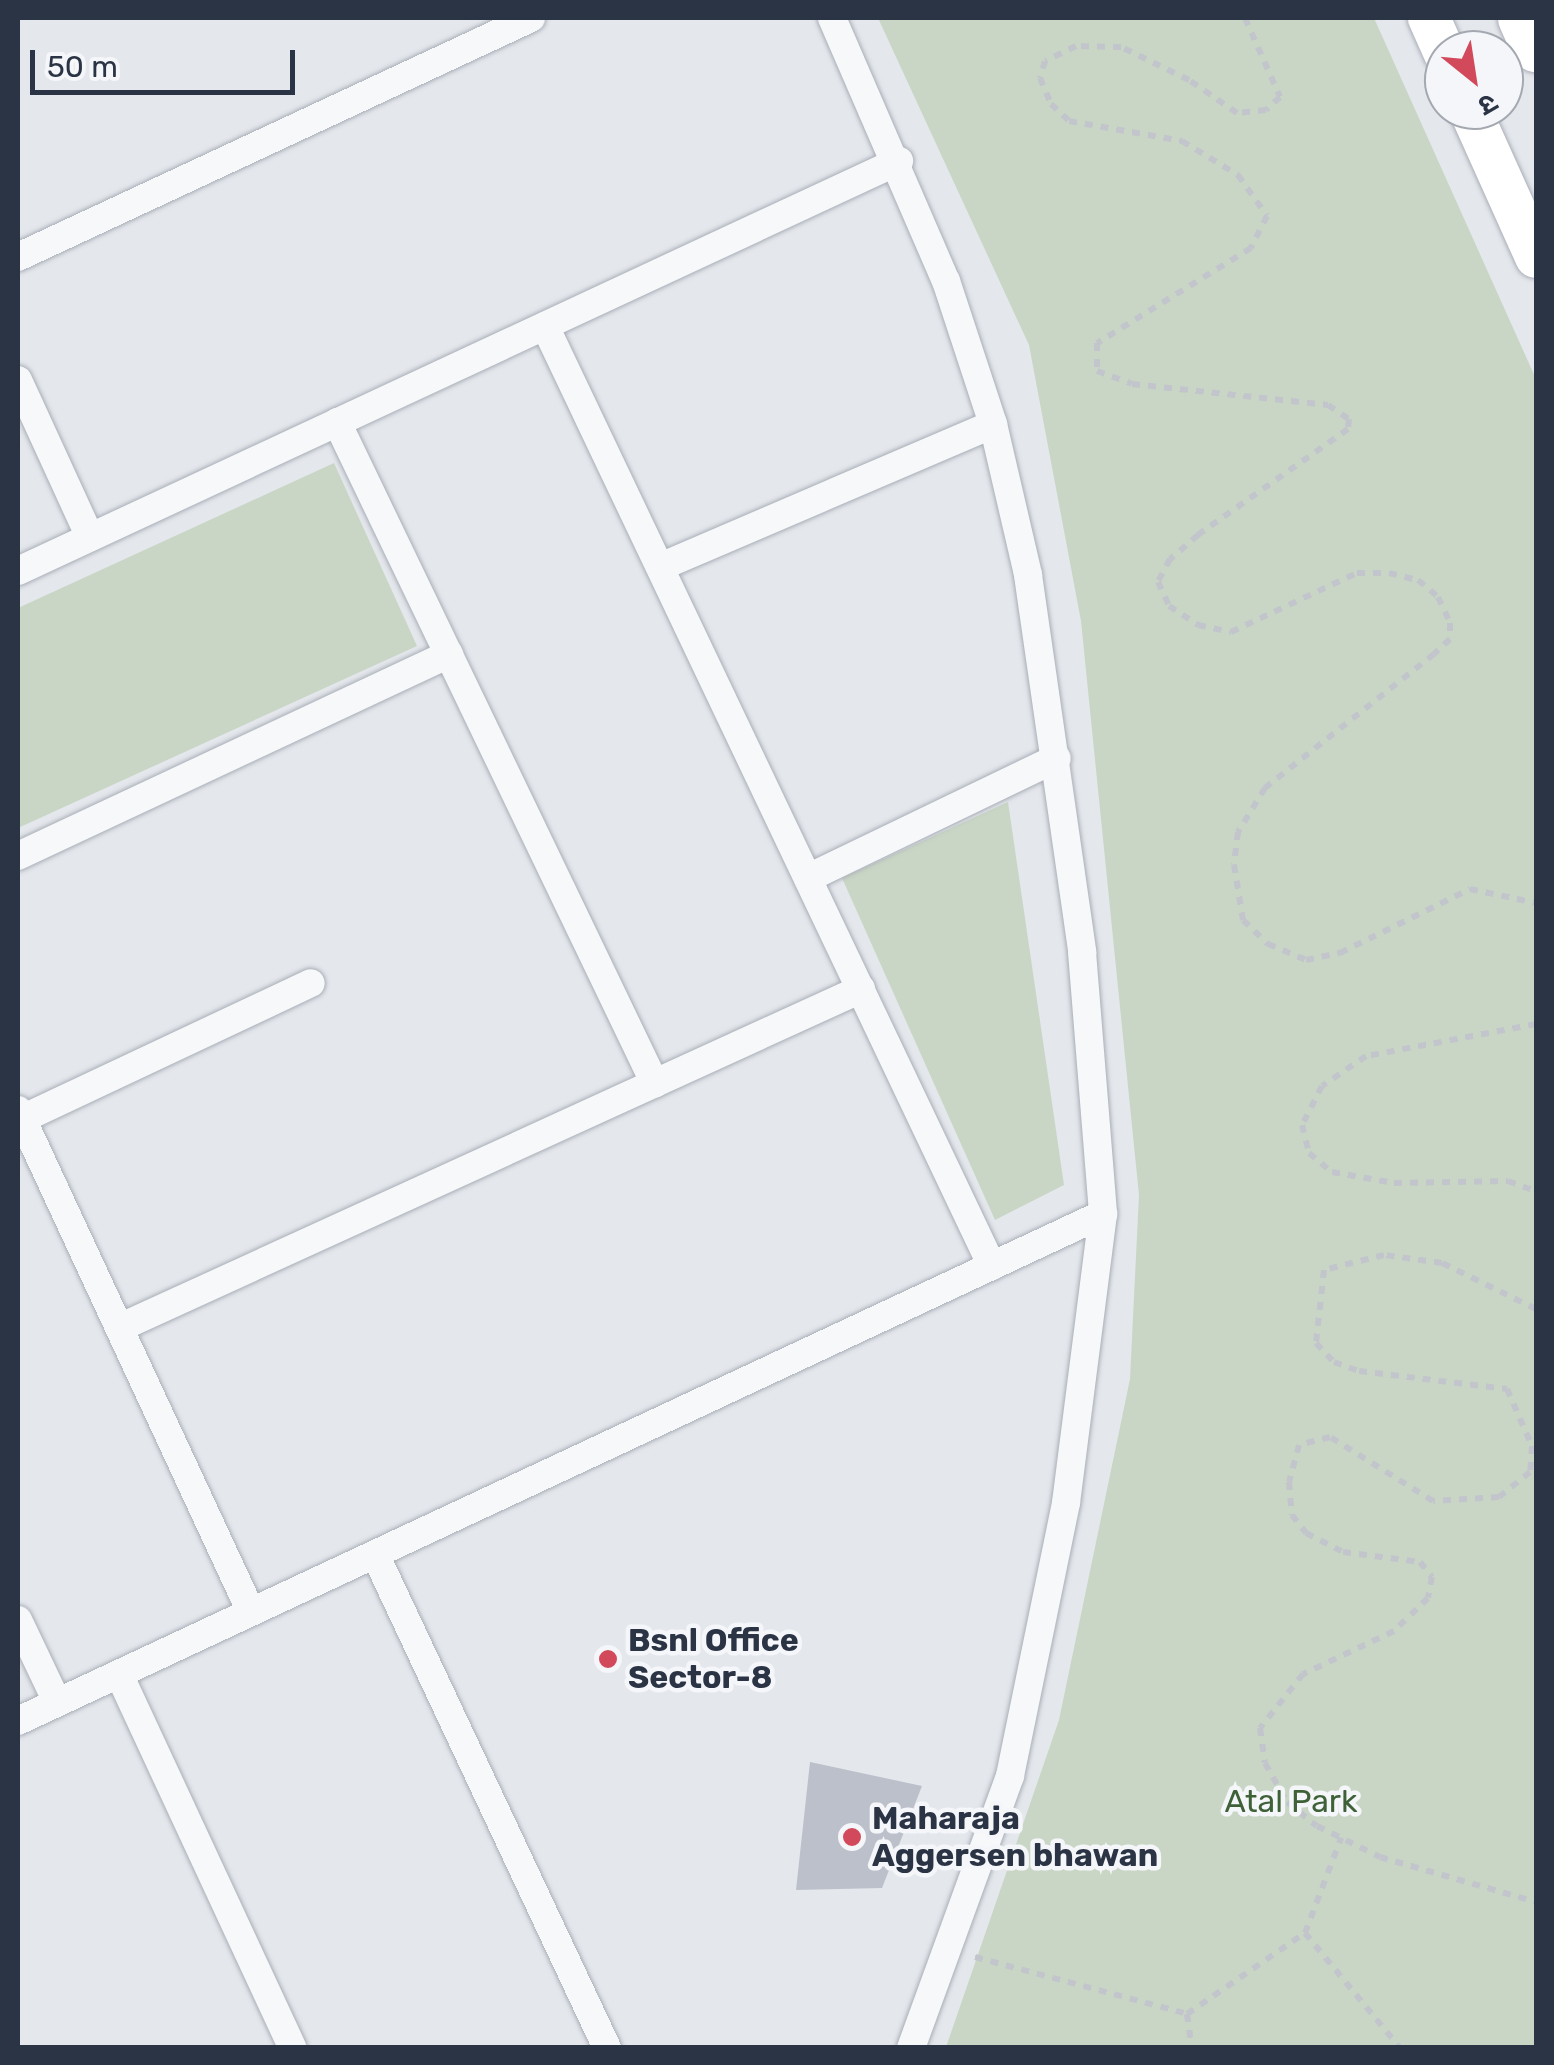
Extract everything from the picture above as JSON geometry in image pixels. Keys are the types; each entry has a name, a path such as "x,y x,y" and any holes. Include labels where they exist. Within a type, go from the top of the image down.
{"highway":[{"path":"1523,18 1536,47"}],"main road":[{"path":"1479,130 1536,257"}],"street":[{"path":"18,257 531,18"},
{"path":"832,18 899,161 993,424 1028,575 1082,952 1102,1214 1066,1503 1010,1776 951,1951 912,2048"},
{"path":"18,571 899,161"},
{"path":"545,326 992,1266"},
{"path":"18,380 90,537"},
{"path":"337,422 654,1084"},
{"path":"660,568 993,424"},
{"path":"18,856 448,654"},
{"path":"808,878 1057,758"},
{"path":"251,1612 20,1114 311,983"},
{"path":"119,1328 861,989"},
{"path":"18,1721 1102,1214"},
{"path":"376,1554 606,2048"},
{"path":"18,1620 57,1702"},
{"path":"119,1674 293,2048"}],"path":[{"path":"1245,18 1280,97 1266,110 1237,113 1190,80 1122,47 1076,46 1045,61 1040,78 1051,104 1069,121 1182,142 1238,175 1268,216 1251,248 1097,344 1098,372 1132,384 1328,405 1349,419 1348,430 1170,558 1158,582 1169,606 1198,626 1231,632 1357,573 1389,573 1418,580 1438,597 1450,623 1450,639 1265,788 1238,832 1234,865 1243,920 1268,944 1306,960 1340,954 1470,889 1536,903"},
{"path":"1536,1024 1366,1056 1322,1086 1302,1125 1309,1154 1332,1172 1394,1183 1508,1180 1536,1191"},
{"path":"1536,1309 1442,1262 1384,1255 1324,1270 1316,1343 1334,1362 1359,1372 1506,1389 1532,1446 1530,1472 1498,1497 1478,1502 1433,1501 1330,1436 1300,1444 1289,1482 1292,1515 1306,1534 1342,1552 1420,1562 1432,1577 1428,1598 1394,1631 1303,1674 1260,1728 1265,1763 1287,1802 1341,1838 1380,1857 1536,1902"},
{"path":"951,1951 1187,2014 1305,1932 1341,1838"},
{"path":"1305,1932 1400,2048"},
{"path":"1187,2014 1192,2048"}],"green space":[{"name":"Atal Park","path":"878,18 1374,18 1536,379 1536,2047 946,2047 1059,1720 1130,1379 1139,1195 1081,621 1029,345"},
{"path":"334,463 417,646 18,828 18,608"},
{"path":"1008,802 1064,1185 995,1220 842,878"}],"building":[{"name":"Maharaja Aggersen bhawan","path":"810,1762 922,1786 882,1888 796,1890"}],"place":[{"name":"Bsnl Office Sector-8","path":"608,1659"},
{"name":"Maharaja Aggersen bhawan","path":"852,1837"}]}
